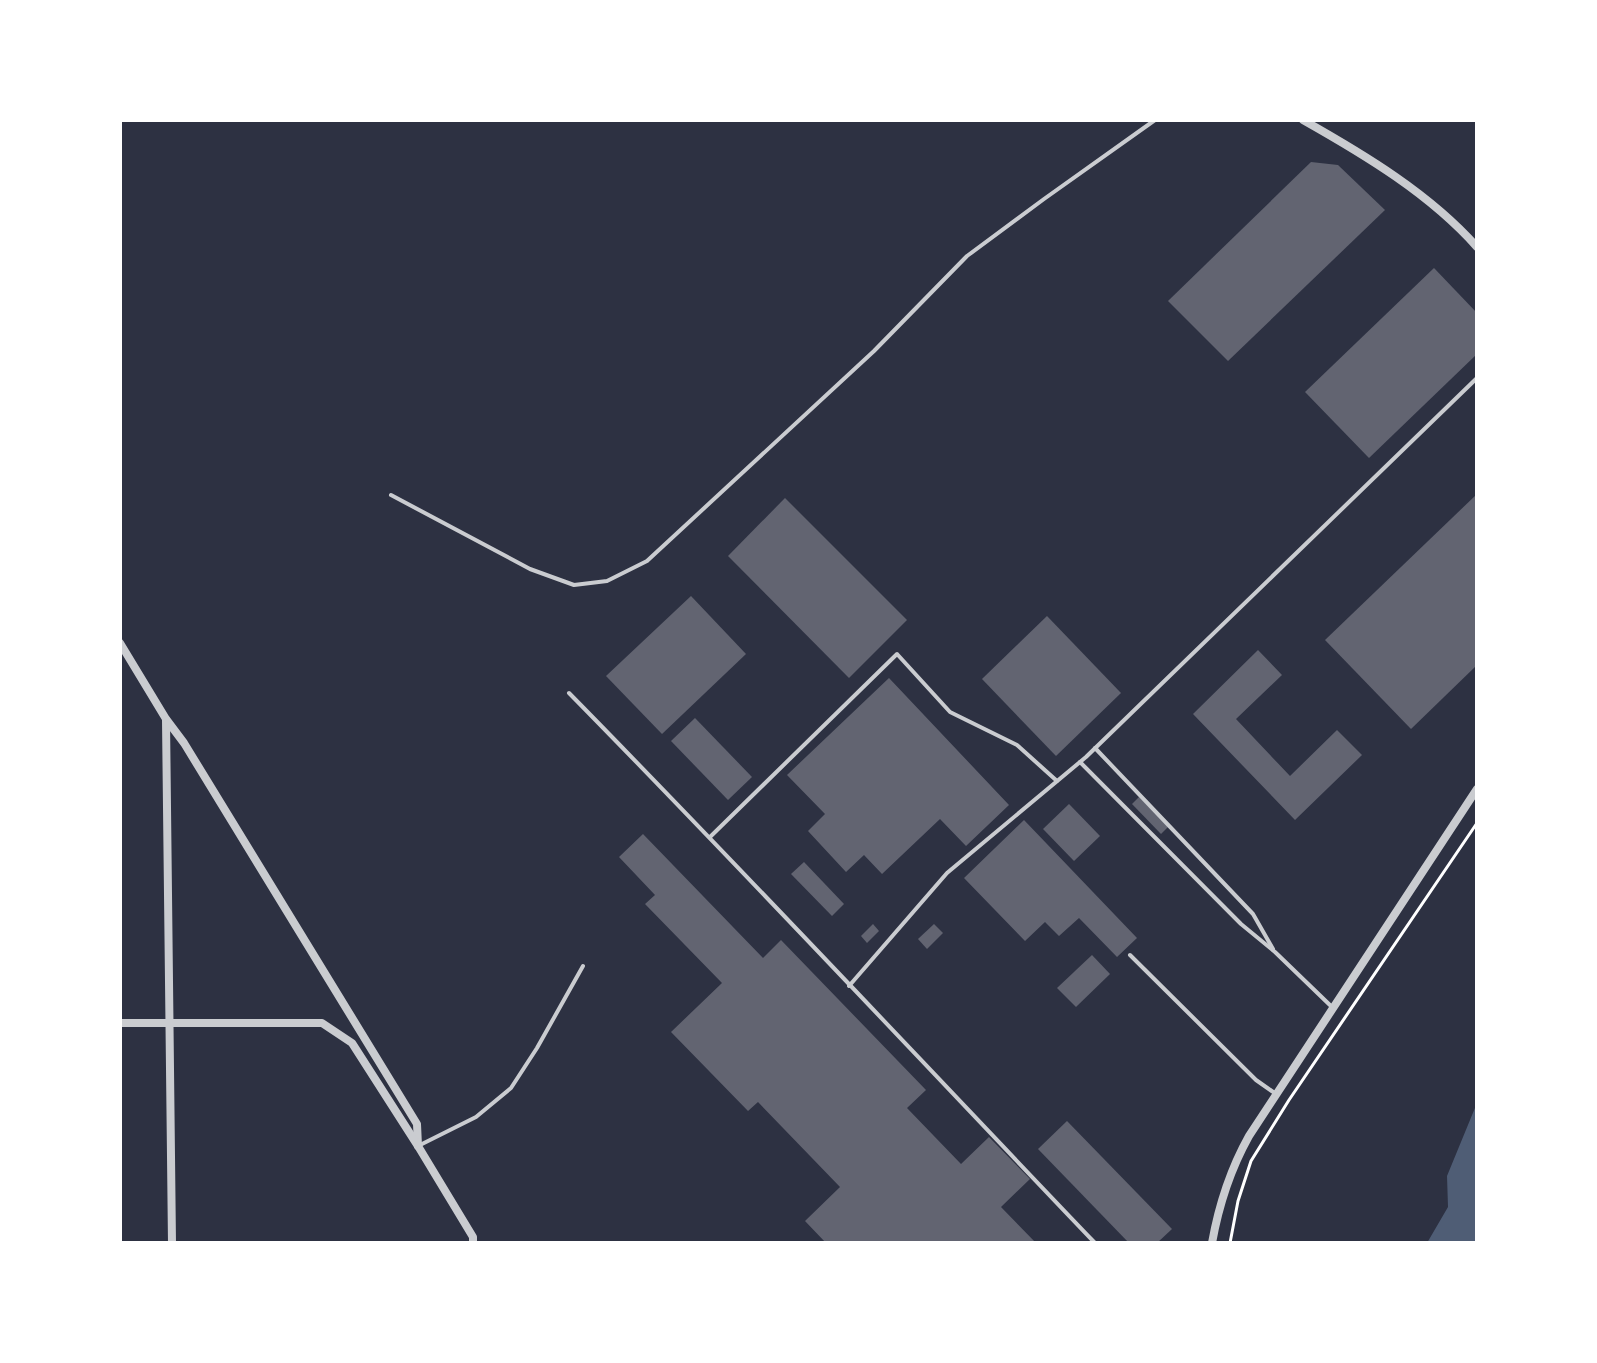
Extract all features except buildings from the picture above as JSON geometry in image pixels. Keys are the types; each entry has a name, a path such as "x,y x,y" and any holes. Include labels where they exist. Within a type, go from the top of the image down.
{"street":[{"path":"1303,120 1395,177 1460,228 1477,247"},
{"path":"120,643 417,1124 418,1146"},
{"path":"166,719 172,1243"},
{"path":"1212,1243 1228,1180 1249,1136 1477,789"},
{"path":"120,1023 322,1023 352,1043 418,1146 473,1237 473,1243"}],"lane":[{"path":"391,495 530,569 574,585 607,581 647,561 874,351 967,256 1155,120"},
{"path":"849,986 947,873 1095,748 1477,378"},
{"path":"710,837 897,654 950,712 1017,745 1057,781"},
{"path":"569,693 1095,1243"},
{"path":"1095,748 1253,914 1275,952"},
{"path":"1080,762 1241,924 1333,1008"},
{"path":"1130,955 1256,1080 1276,1094"},
{"path":"418,1146 476,1117 511,1088 583,966"}],"path":[{"path":"1230,1243 1238,1201 1251,1161 1477,823"}],"water":[{"path":"1477,1103 1477,1243 1427,1243 1448,1207 1447,1176"}]}
